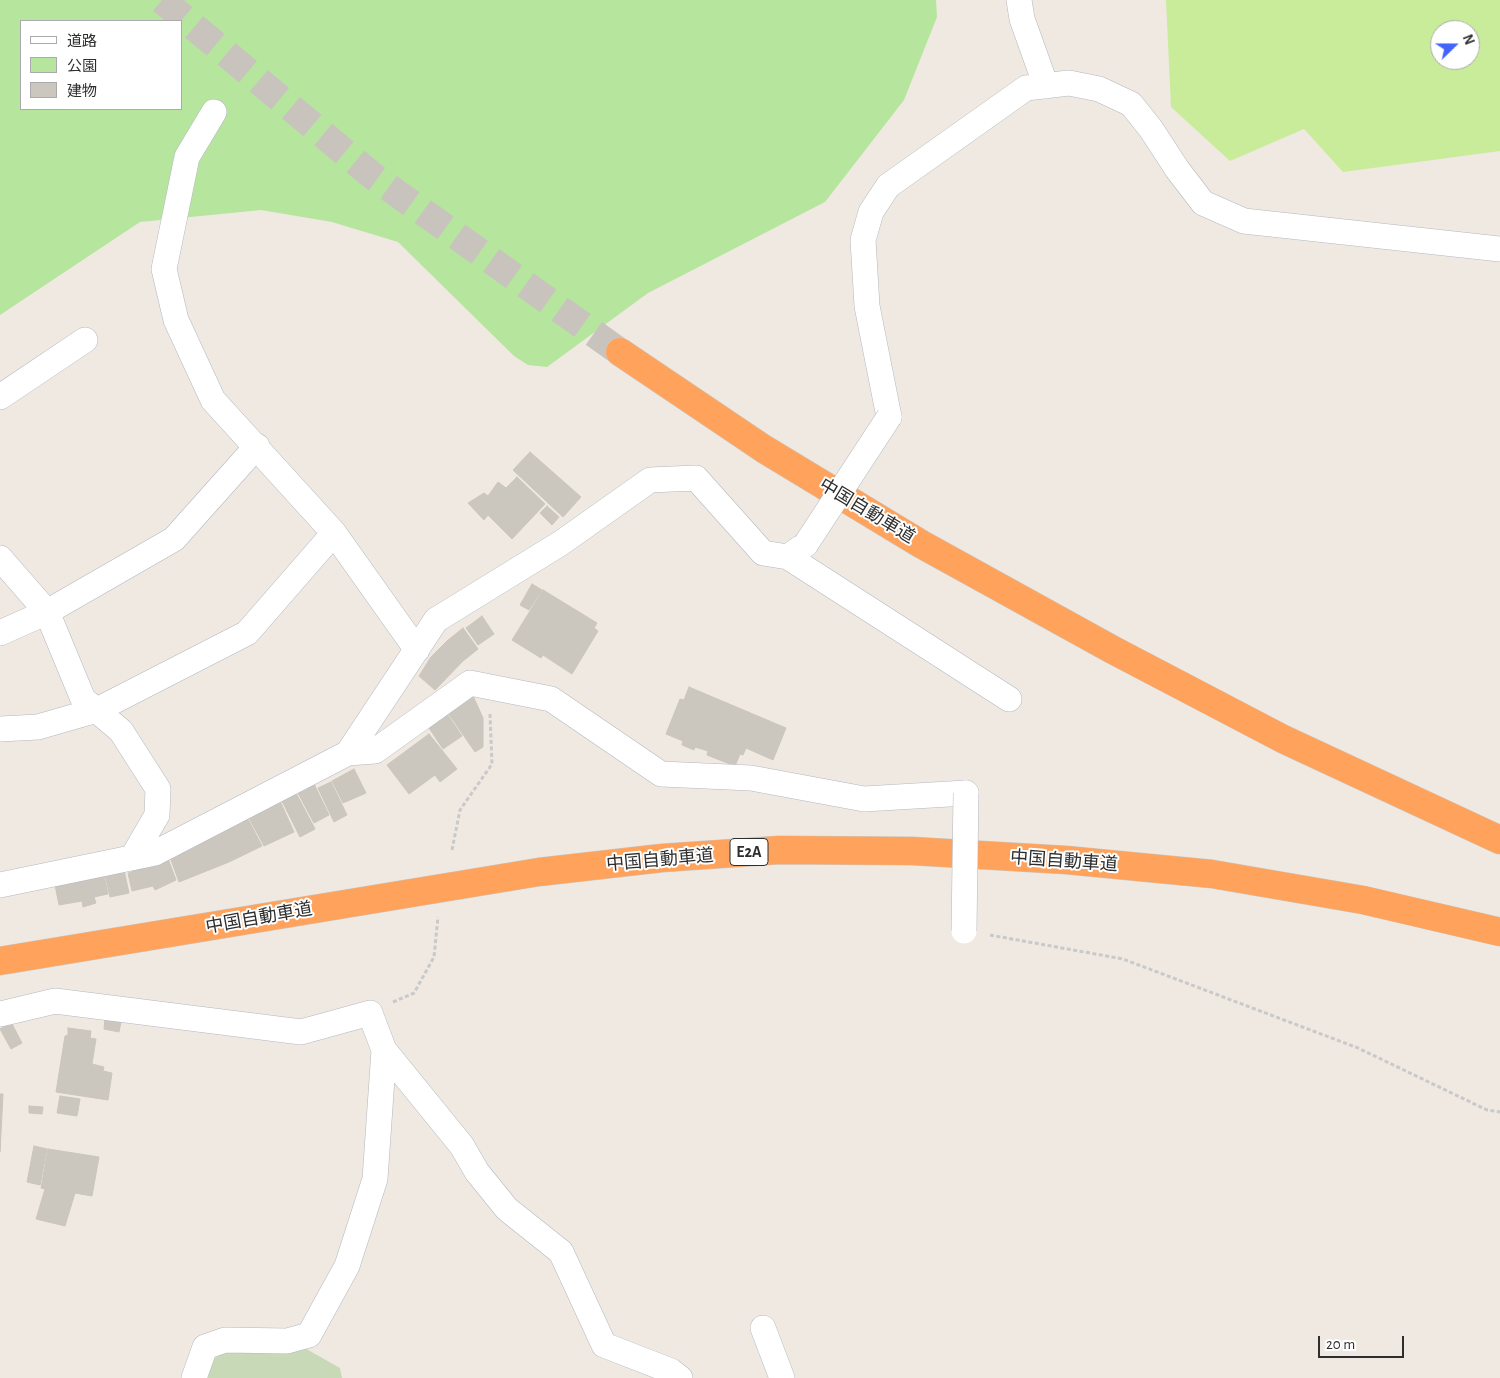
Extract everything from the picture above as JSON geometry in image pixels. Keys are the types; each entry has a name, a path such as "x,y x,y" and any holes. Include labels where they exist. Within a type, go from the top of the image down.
{"highway":[{"name":"中国自動車道","path":"620,352 764,449 921,544 1113,650 1283,739 1500,840"},
{"name":"中国自動車道","path":"0,961 540,872 662,858 779,850 912,851 1066,860 1212,874 1363,900 1500,932"}],"street":[{"path":"1019,0 1022,19 1046,86"},
{"path":"797,550 890,417 867,306 863,240 871,212 888,186 1026,88 1069,83 1099,89 1130,104 1151,129 1177,169 1203,203 1244,221 1500,249"},
{"path":"214,112 186,157 164,269 176,320 213,400 334,532 417,650"},
{"path":"0,397 85,340"},
{"path":"0,632 47,612 174,539 256,446"},
{"path":"348,753 436,620 561,543 650,480 696,478 763,553 797,550 1009,699"},
{"path":"0,729 38,727 97,710 247,633 334,532"},
{"path":"0,558 47,612 83,699 121,731 158,789 157,815 132,858"},
{"path":"0,885 155,853 348,753 375,751 470,683 551,699 661,774 750,778 864,799 966,792 964,931"},
{"path":"0,1014 55,1001 301,1032 370,1013 384,1050 462,1146 477,1172 507,1209 561,1252 604,1345 671,1371 680,1378"},
{"path":"194,1378 204,1347 225,1340 287,1341 309,1335 348,1266 375,1179 384,1050"},
{"path":"763,1328 782,1378"}],"path":[{"path":"452,850 460,810 492,764 488,687"},
{"path":"370,1013 414,992 434,957 438,917"},
{"path":"964,931 1123,959 1358,1048 1487,1110 1500,1112"}],"green space":[{"path":"0,0 936,0 937,17 904,100 825,202 648,293 547,367 528,365 514,356 398,242 332,222 261,210 140,222 0,315"},
{"path":"1166,0 1500,0 1500,151 1343,172 1304,129 1230,161 1171,107"},
{"path":"242,1342 301,1346 340,1368 342,1378 200,1378 201,1366"}],"building":[{"path":"530,452 581,497 563,517 513,470"},
{"path":"517,477 545,504 512,539 488,515 484,520 468,503 484,493 488,496 498,482 506,488"},
{"path":"547,506 559,517 552,525 540,513"},
{"path":"532,584 542,590 529,610 520,605"},
{"path":"543,590 597,623 594,628 598,631 572,674 543,655 541,658 512,640"},
{"path":"482,616 494,634 478,645 466,628"},
{"path":"463,628 478,649 463,661 435,690 419,676 431,657"},
{"path":"689,687 786,728 773,760 746,748 743,755 740,754 735,766 707,755 708,751 695,747 694,750 682,745 683,741 666,734 680,699 684,700"},
{"path":"473,696 483,718 483,747 475,752 446,710"},
{"path":"444,709 462,736 443,749 425,722"},
{"path":"429,734 457,769 440,782 435,775 409,794 387,765"},
{"path":"354,769 366,793 343,803 332,781"},
{"path":"331,782 347,815 334,822 318,788"},
{"path":"314,784 329,815 314,823 298,793"},
{"path":"296,793 315,829 300,837 282,801"},
{"path":"280,801 294,832 264,846 248,816"},
{"path":"247,817 262,846 229,862 179,882 170,857"},
{"path":"167,856 176,880 155,890 153,886 132,891 128,873 132,872 132,868"},
{"path":"124,870 129,893 110,897 105,874"},
{"path":"104,875 108,894 94,897 96,903 83,907 82,901 59,905 55,885"},
{"path":"105,1019 121,1022 119,1032 104,1029"},
{"path":"11,1022 22,1043 11,1049 0,1029"},
{"path":"68,1028 91,1031 90,1038 96,1039 92,1064 104,1067 103,1071 112,1073 108,1100 56,1092"},
{"path":"0,1094 3,1094 0,1152"},
{"path":"60,1096 80,1099 77,1116 57,1113"},
{"path":"29,1106 43,1107 42,1114 29,1113"},
{"path":"34,1146 47,1149 40,1185 27,1182"},
{"path":"48,1149 99,1157 92,1196 75,1193 65,1226 36,1219 45,1189 41,1188"}],"tunnel":[{"path":"162,0 374,177 620,352"}]}
